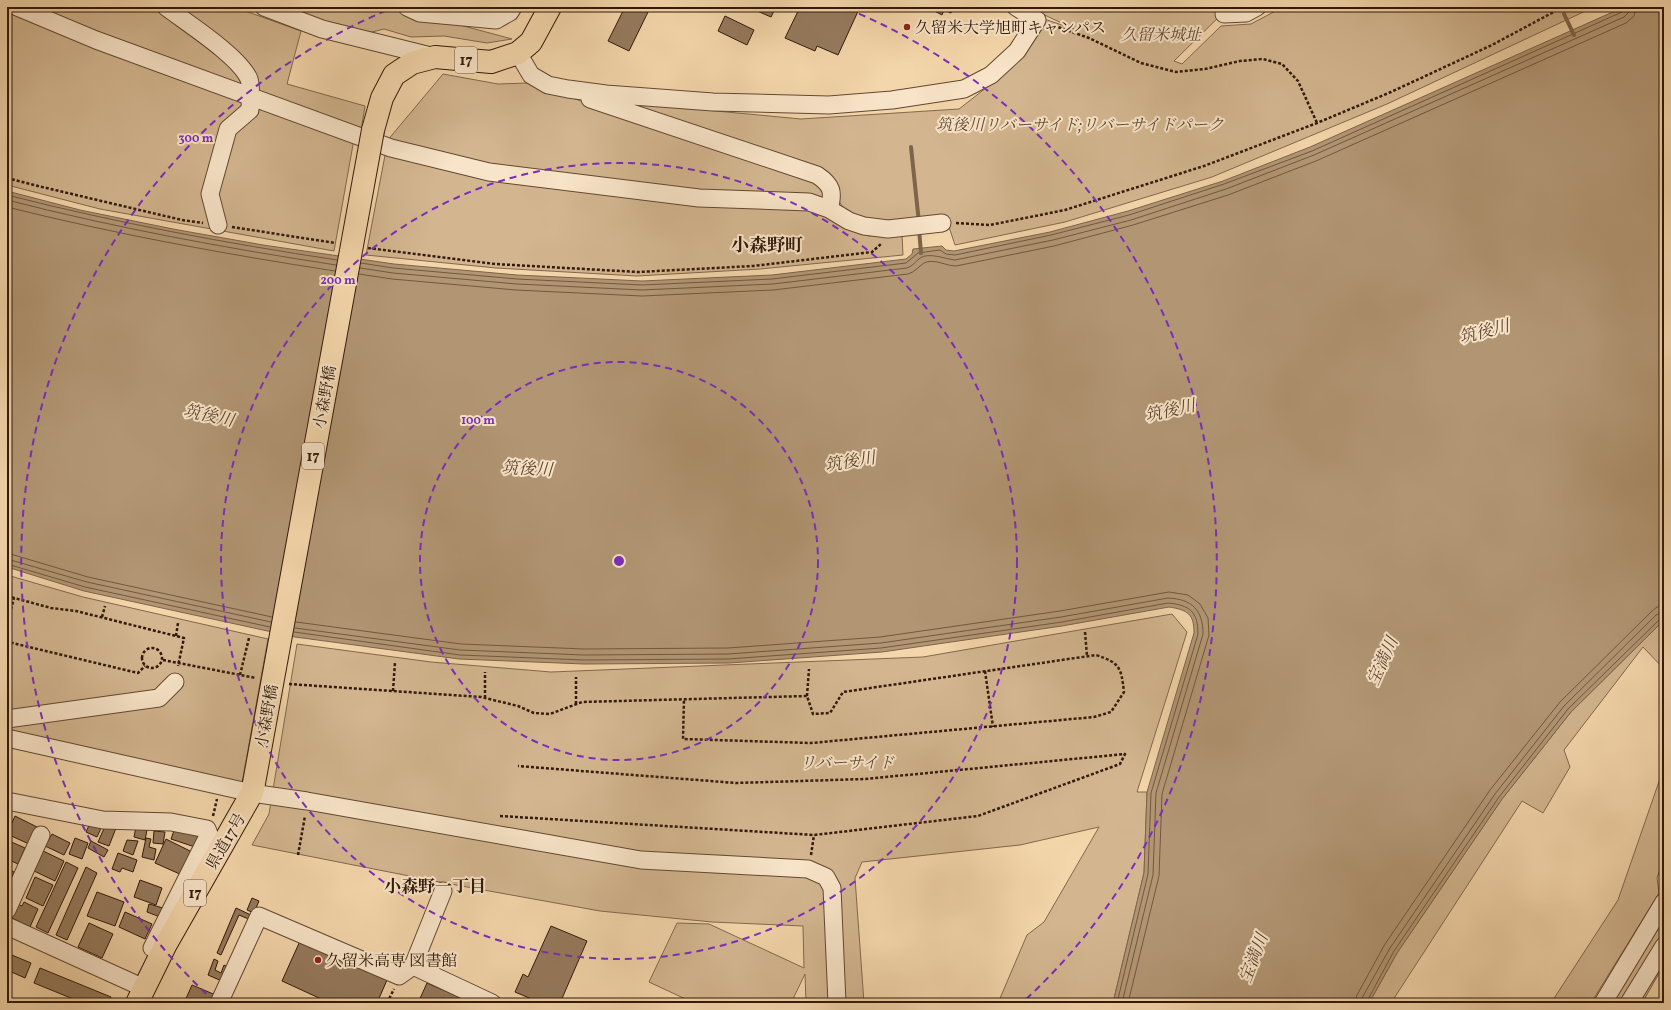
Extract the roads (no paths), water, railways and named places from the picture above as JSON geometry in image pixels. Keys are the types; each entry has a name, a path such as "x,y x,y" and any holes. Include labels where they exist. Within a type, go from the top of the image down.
{"main road":[{"name":"17","path":"435,57 491,62 518,53 532,42 550,7"},
{"name":"小森野橋","path":"253,788 373,130 382,98 394,75 412,63 435,57"},
{"name":"県道17号","path":"136,994 166,944 253,788"}],"street":[{"path":"17,7 96,40 392,148 489,172 699,198 809,202 829,209 848,222 888,229 908,228 942,223"},
{"path":"166,7 217,45 242,68 249,80 250,110 228,129 210,194 218,225"},
{"path":"264,7 322,29 435,57"},
{"path":"407,7 420,13 496,20 510,12 513,7"},
{"path":"518,53 531,75 548,85 606,94 713,102 829,105 892,100 964,89 991,75 1017,51 1038,20 1016,7"},
{"path":"1224,14 1246,13 1257,7"},
{"path":"568,89 580,96 817,175 827,182 832,191 832,200 829,209"},
{"path":"7,719 159,698 175,682"},
{"path":"7,738 253,788 307,801 641,860 808,869 826,877 832,888 837,1003"},
{"path":"7,801 103,820 171,822 207,829 210,834 136,994 127,1003"},
{"path":"7,910 41,835"},
{"path":"219,1003 259,916 399,976 412,966 443,891"},
{"path":"1603,1003 1664,902"},
{"path":"7,926 136,994"},
{"path":"1629,1003 1664,946"},
{"path":"412,966 492,1003"},
{"path":"1641,1003 1647,974"}],"water":[{"path":"1624,7 1664,7 1664,620 1571,712 1502,799 1397,953 1369,1003 1113,1003 1144,873 1147,792 1194,633 1193,621 1191,617 1189,614 1181,610 1169,607 1062,626 882,652 729,663 584,664 459,659 295,637 84,591 7,567 7,191 80,210 173,229 263,245 394,264 517,275 642,281 772,275 906,259 912,254 913,249 942,246 946,250 954,251 1050,232 1128,211 1223,181 1310,147"}],"waterway":[{"path":"1564,14 1574,35"},
{"path":"911,147 919,223"},
{"path":"919,229 921,253"}],"place":[{"name":"久留米大学旭町キャンパス","path":"907,27"},
{"name":"久留米高専 図書館","path":"318,960"}],"district":[{"name":"小森野町","path":"767,245"},
{"name":"小森野一丁目","path":"435,886"}],"park label":[{"name":"久留米城址","path":"1161,34"},
{"name":"筑後川リバーサイド;リバーサイドパーク","path":"1080,124"},
{"name":"リバーサイド","path":"847,762"}],"water label":[{"name":"筑後川","path":"1484,331"},
{"name":"筑後川","path":"1170,410"},
{"name":"筑後川","path":"209,415"},
{"name":"筑後川","path":"850,461"},
{"name":"筑後川","path":"527,468"},
{"name":"宝満川","path":"1382,661"},
{"name":"宝満川","path":"1253,958"}]}
